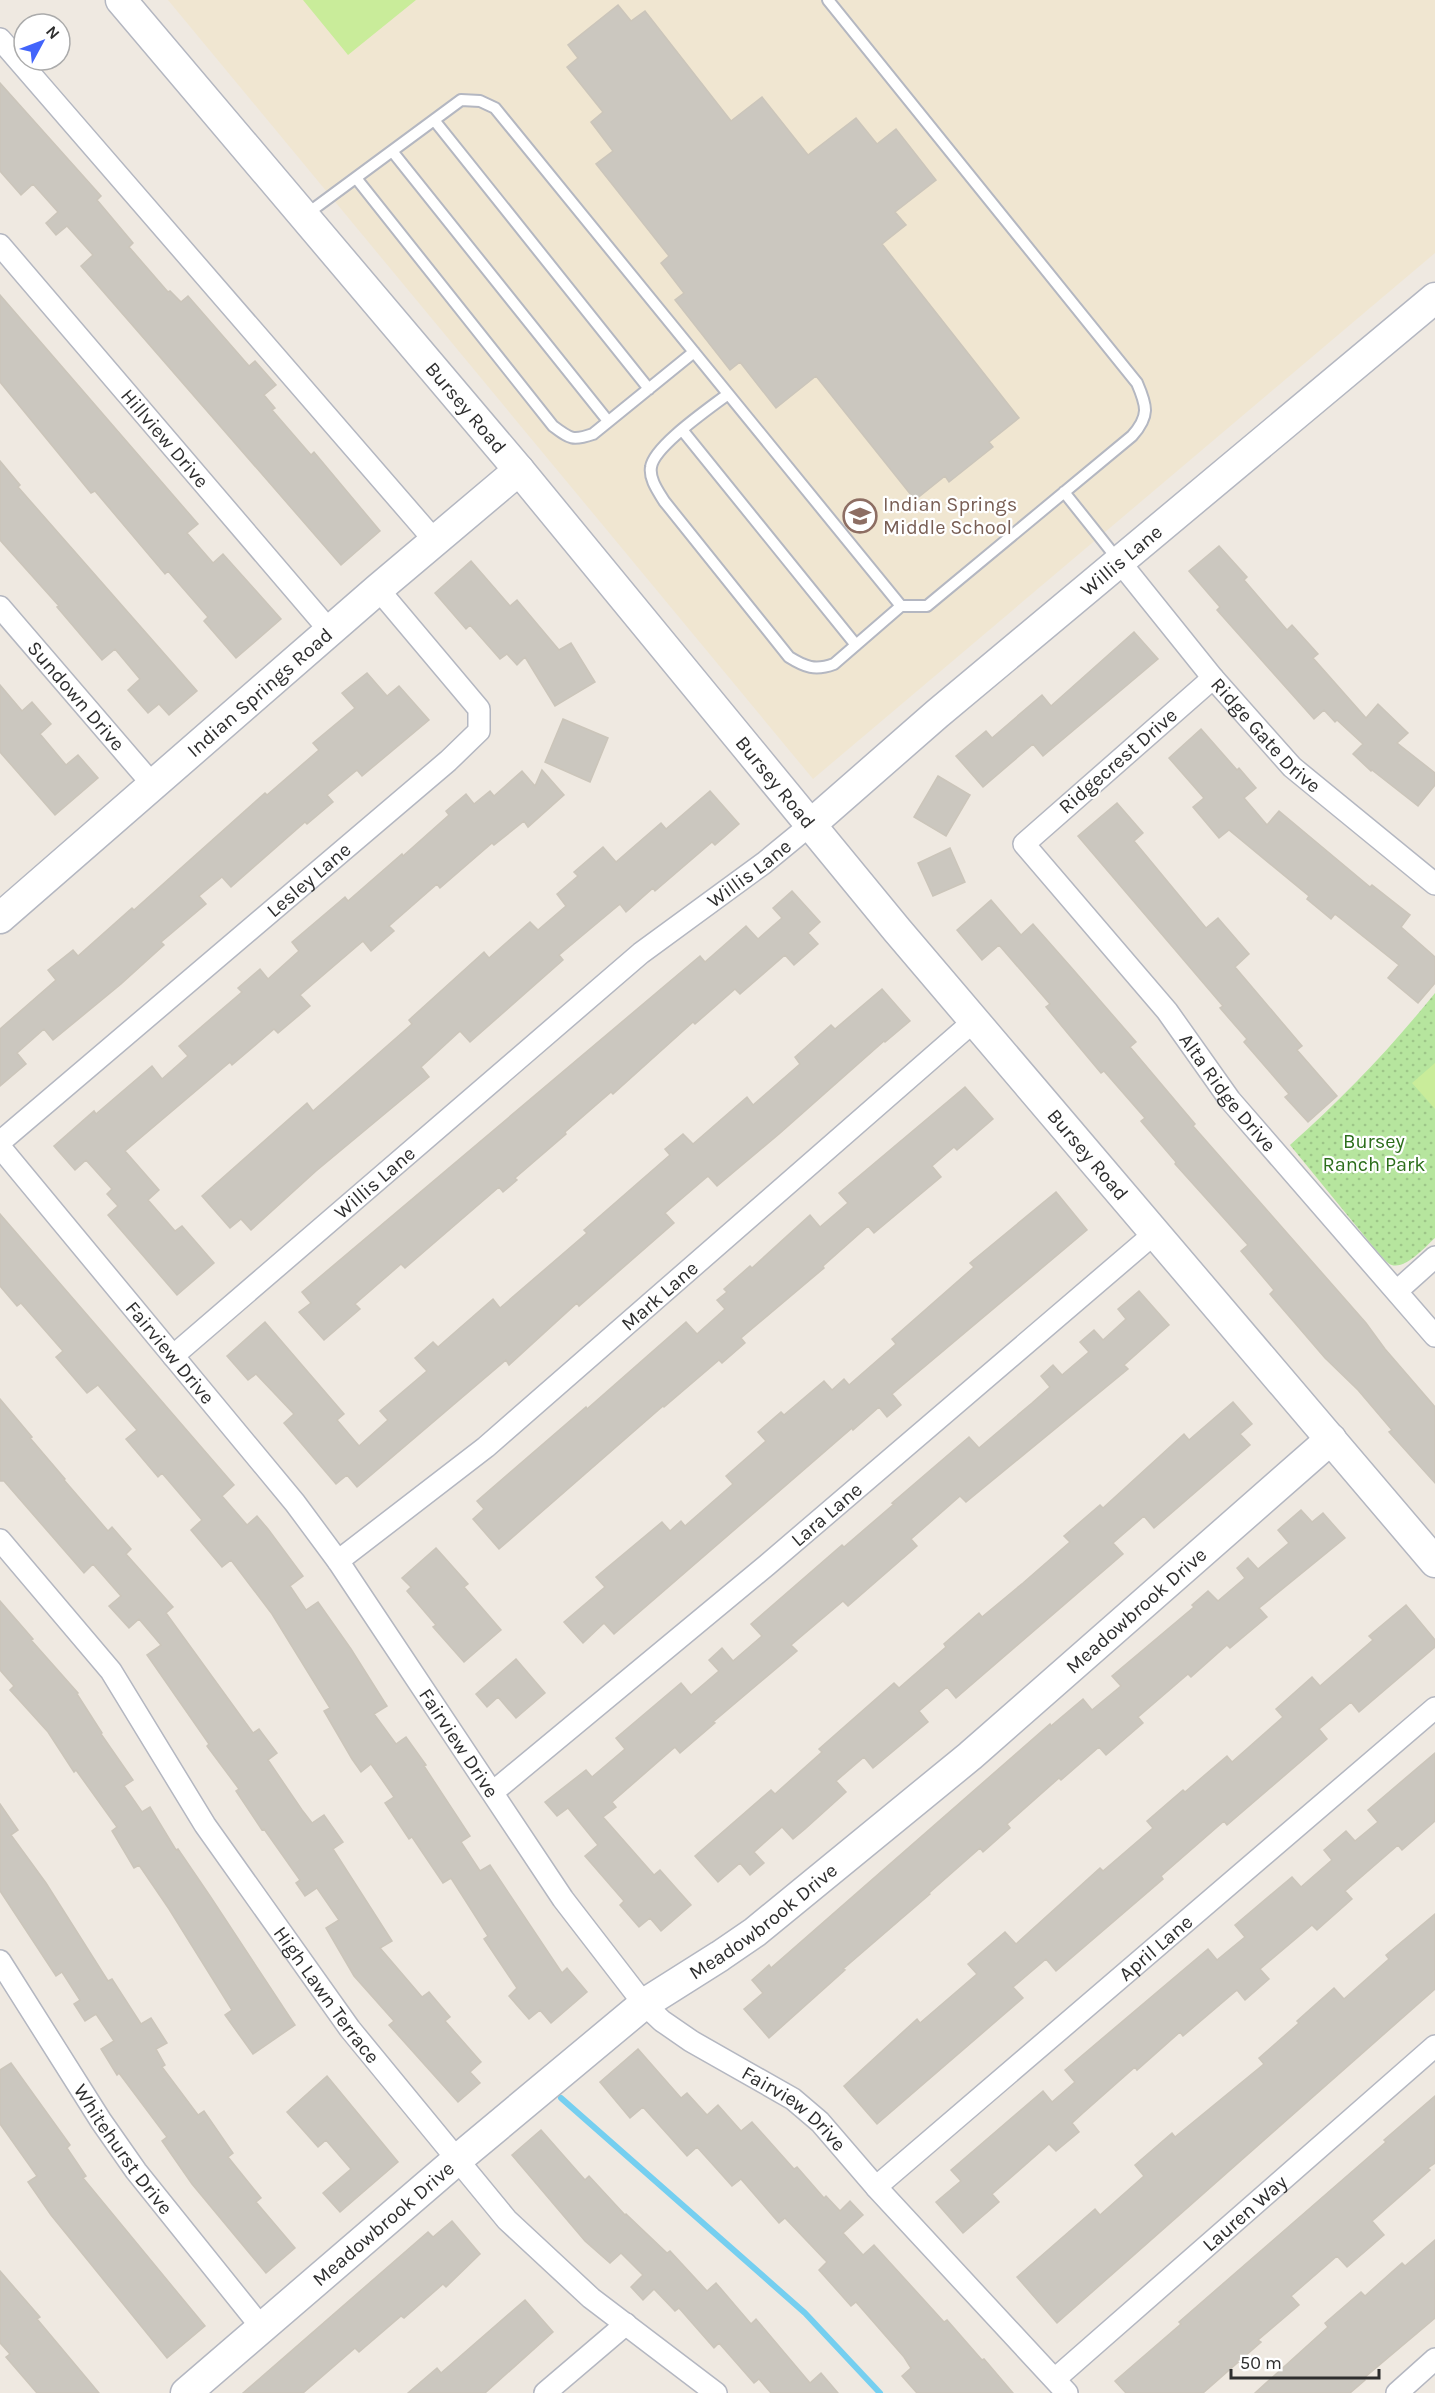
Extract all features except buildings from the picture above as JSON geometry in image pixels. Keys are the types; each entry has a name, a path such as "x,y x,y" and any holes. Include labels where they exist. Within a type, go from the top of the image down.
{"street":[{"name":"Bursey Road","path":"121,0 519,470 809,826 1435,1562"},
{"path":"0,39 435,541"},
{"name":"Hillview Drive","path":"0,245 330,631"},
{"name":"Willis Lane","path":"173,1356 640,953 764,863 809,826 937,714 1435,298"},
{"name":"Indian Springs Road","path":"0,918 378,589 519,470"},
{"name":"Ridge Gate Drive","path":"1119,561 1213,678 1292,767 1435,885"},
{"name":"Lesley Lane","path":"0,1142 448,761 479,731 480,710 378,589"},
{"name":"Sundown Drive","path":"0,607 153,785"},
{"name":"Ridgecrest Drive","path":"1024,844 1213,678"},
{"name":"Alta Ridge Drive","path":"1024,844 1167,1011 1230,1100 1435,1336"},
{"name":"Mark Lane","path":"338,1561 486,1447 974,1021"},
{"name":"Fairview Drive","path":"0,1147 295,1503 338,1561 563,1899 644,2004 662,2021 691,2041 793,2099 820,2122 876,2187 1061,2386"},
{"name":"Lara Lane","path":"493,1792 766,1565 1155,1233"},
{"path":"1397,1291 1435,1257"},
{"name":"Meadowbrook Drive","path":"186,2393 458,2159 644,2004 754,1932 970,1756 1330,1439"},
{"name":"High Lawn Terrace","path":"0,1540 111,1671 205,1825 350,2029 507,2220 591,2298 716,2393"},
{"name":"April Lane","path":"876,2187 1435,1708"},
{"name":"Whitehurst Drive","path":"0,1961 107,2130 136,2171 262,2328"},
{"name":"Lauren Way","path":"1061,2386 1435,2046"},
{"path":"545,2393 626,2324"},
{"path":"1397,2393 1435,2359"}],"lane":[{"path":"728,394 657,451 651,468 654,483 664,501 789,657 805,667 820,669 834,664 901,606 927,606 1132,436 1142,425 1146,414 1137,382 828,0"},
{"path":"304,216 461,100 480,101 495,108 901,606"},
{"path":"434,120 649,389"},
{"path":"392,151 608,421"},
{"path":"356,178 553,426 566,436 578,439 593,434 694,352"},
{"path":"682,430 856,645"},
{"path":"1064,492 1119,561"}],"shaded area":[{"name":"Indian Springs Middle School","path":"168,0 1435,0 1435,253 813,779"}],"green space":[{"path":"303,0 416,0 348,55"},
{"name":"Bursey Ranch Park","path":"1435,993 1435,1238 1413,1258 1400,1265 1394,1265 1388,1263 1375,1249 1290,1145 1366,1072"},
{"path":"1435,1063 1435,1109 1412,1083"}],"waterway":[{"path":"561,2098 805,2313 880,2393"}],"place":[{"name":"Indian Springs Middle School","path":"860,516"}]}
